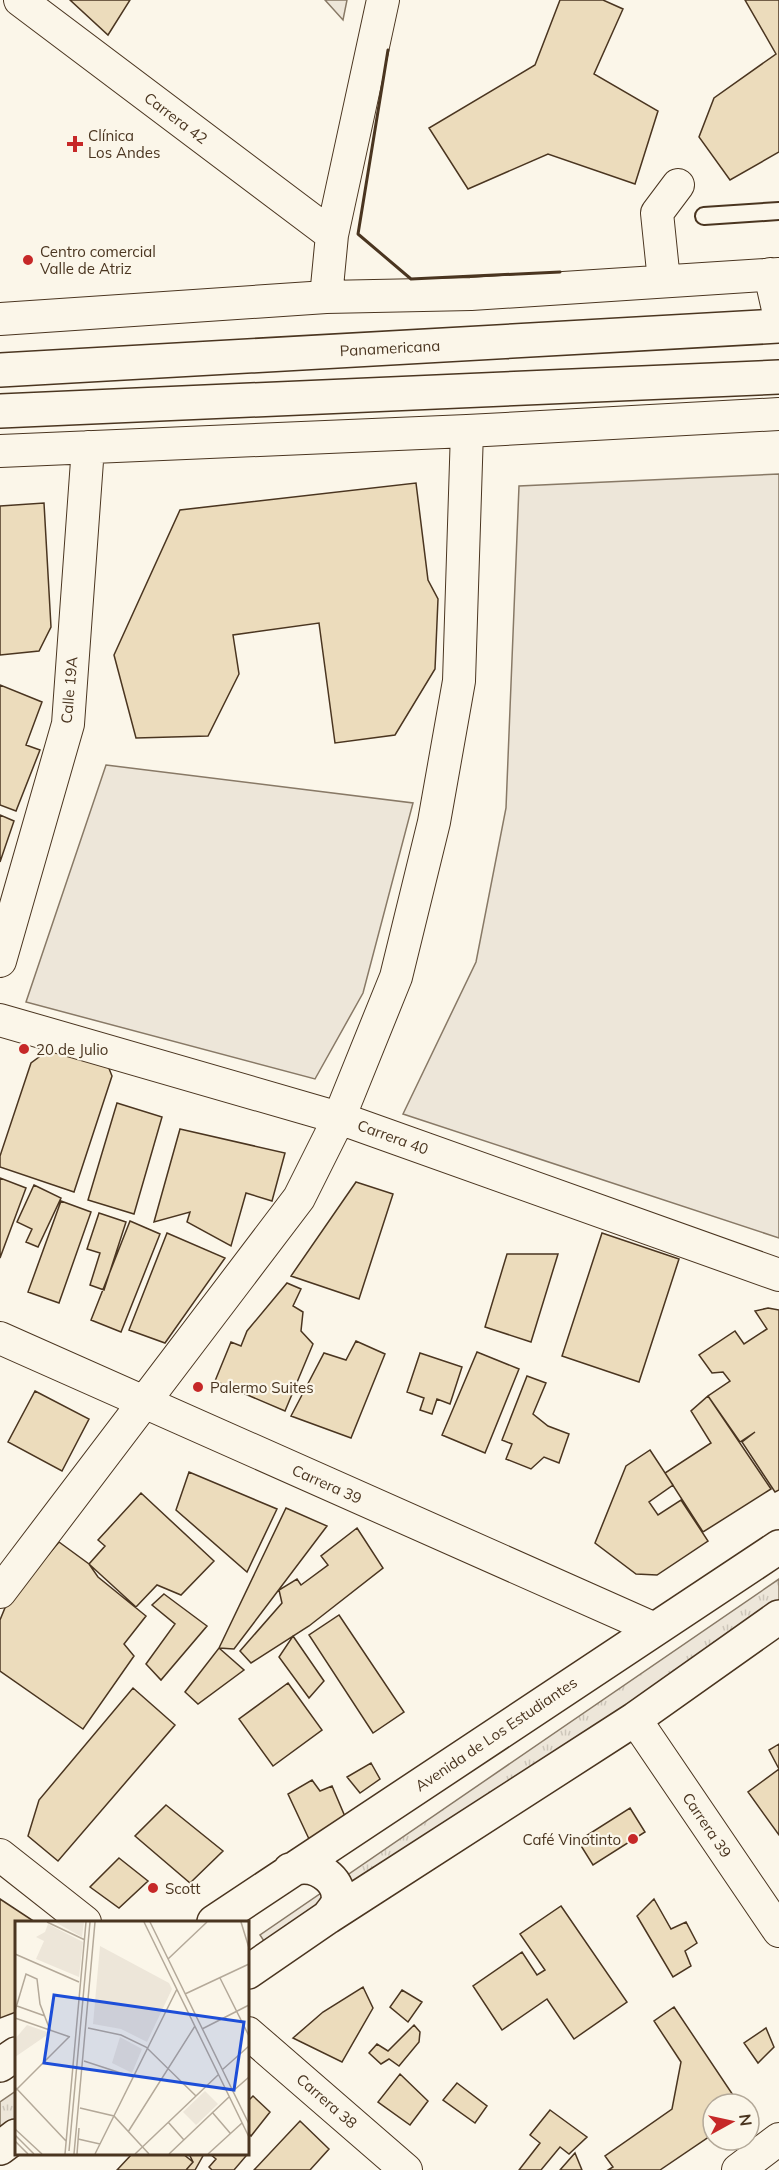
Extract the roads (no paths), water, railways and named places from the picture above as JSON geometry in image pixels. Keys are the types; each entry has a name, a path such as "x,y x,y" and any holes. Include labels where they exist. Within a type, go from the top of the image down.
{"main road":[{"name":"Panamericana","path":"0,370 779,326"},
{"path":"0,411 779,377"},
{"name":"Avenida de Los Estudiantes","path":"217,1921 290,1870 779,1547"},
{"path":"249,1971 328,1917 635,1719 779,1617"},
{"path":"290,1870 304,1867 317,1869 328,1876 336,1888 338,1901 328,1917"},
{"path":"0,2065 15,2055"},
{"path":"0,2148 15,2137"}],"street":[{"name":"Carrera 42","path":"20,0 332,235"},
{"path":"326,297 332,235 388,5"},
{"path":"664,281 657,213 678,185"},
{"path":"0,319 326,297 471,294 774,274 779,314"},
{"path":"0,451 467,431 779,414"},
{"path":"0,1592 298,1198 339,1118 396,977 434,822 459,681 467,431"},
{"name":"Calle 19A","path":"0,961 68,724 88,447"},
{"name":"Carrera 40","path":"0,1020 339,1118 779,1275"},
{"name":"Carrera 39","path":"0,1338 655,1629"},
{"name":"Carrera 39","path":"635,1719 779,1931"},
{"path":"0,1855 82,1921"},
{"name":"Carrera 38","path":"249,2034 406,2170"},
{"path":"738,2170 779,2139"}],"lane":[{"path":"704,216 779,211"}],"place":[{"name":"Clínica Los Andes","path":"75,144"},
{"name":"Centro comercial Valle de Atriz","path":"28,260"},
{"name":"20 de Julio","path":"24,1049"},
{"name":"Palermo Suites","path":"198,1387"},
{"name":"Café Vinotinto","path":"633,1839"},
{"name":"Scott","path":"153,1888"}]}
